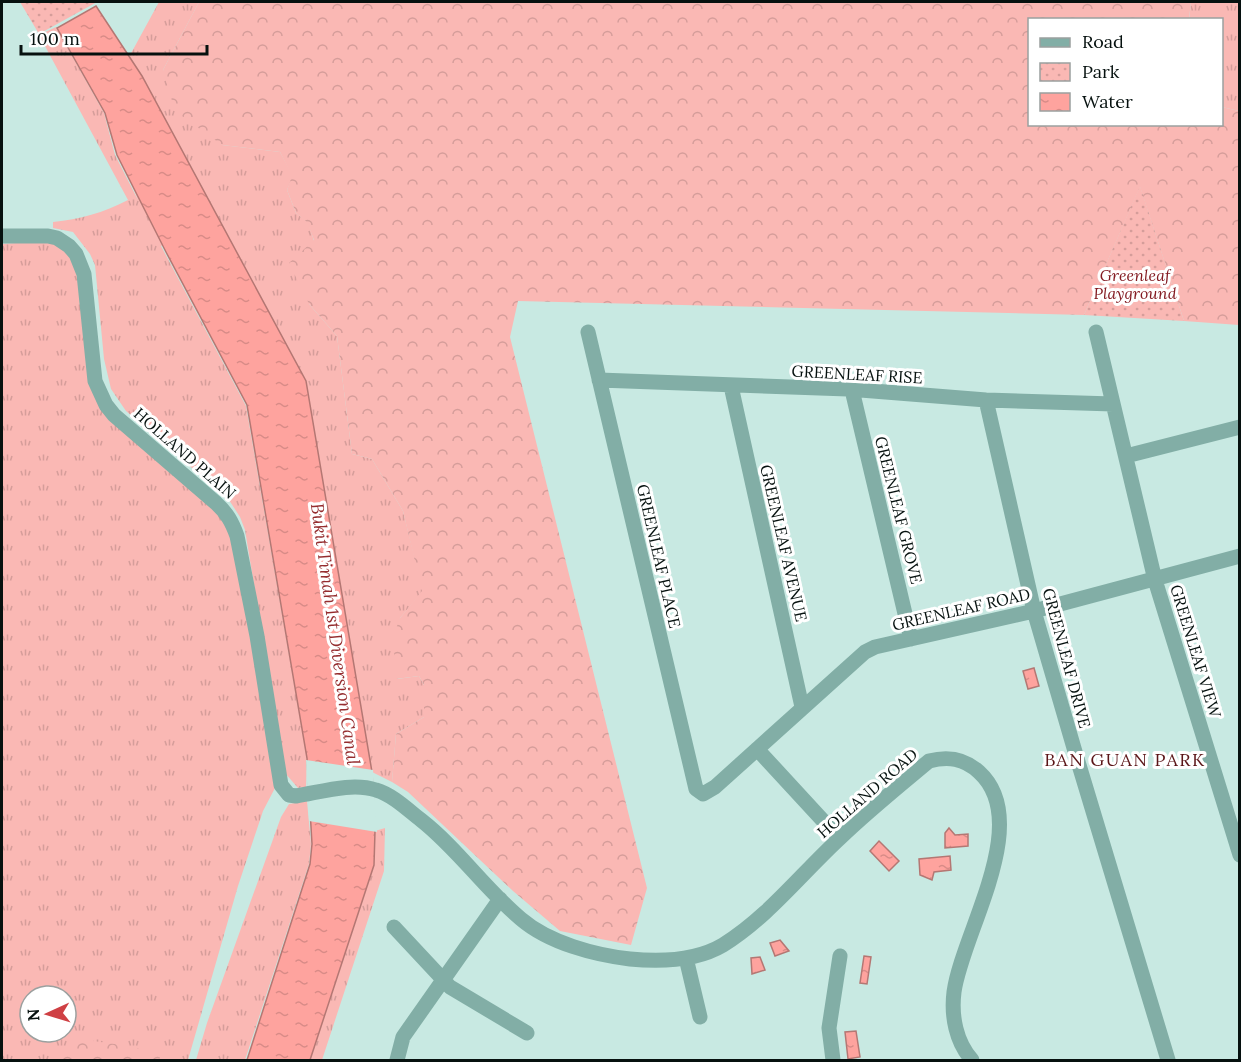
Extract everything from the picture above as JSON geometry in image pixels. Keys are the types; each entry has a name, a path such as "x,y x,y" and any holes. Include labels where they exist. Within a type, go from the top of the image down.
{"street":[{"name":"HOLLAND PLAIN","path":"2,236 57,238 76,254 84,274 95,381 106,405 114,415 228,514 237,536 257,636 281,785 284,790"},
{"name":"GREENLEAF PLACE","path":"588,332 696,789"},
{"name":"GREENLEAF VIEW","path":"1096,332 1155,580 1239,855"},
{"name":"GREENLEAF RISE","path":"599,380 852,390 986,400 1113,404"},
{"name":"GREENLEAF AVENUE","path":"731,386 802,707"},
{"name":"GREENLEAF GROVE","path":"852,390 911,639"},
{"name":"GREENLEAF DRIVE","path":"986,400 1034,611 1168,1060"},
{"path":"1126,456 1239,427"},
{"name":"GREENLEAF ROAD","path":"696,789 703,794 709,792 802,707 865,652 874,647 1034,611 1239,556"},
{"path":"758,749 840,838"},
{"name":"HOLLAND ROAD","path":"284,790 289,795 358,786 375,789 403,806 435,831 523,921 555,939 584,950 612,957 644,960 686,958 721,946 755,922 840,838 929,761 955,758 966,762 984,777 991,788 1000,818 1000,839 985,897 958,969 954,995 954,1021 965,1053 972,1060"},
{"path":"397,1060 404,1037 500,899"},
{"path":"394,927 444,980 472,1001 526,1033"},
{"path":"833,1060 829,1028 840,956"},
{"path":"686,958 700,1017"}],"green space":[{"path":"20,2 97,2 39,34"},
{"path":"159,2 199,2 163,70 222,145 280,152 293,176 287,190 296,213 308,222 314,241 309,304 337,336 352,454 372,459 403,511 423,591 400,618 397,679 419,676 424,685 424,717 396,734 392,782 372,772 217,215 161,246 246,406 307,758 306,787 298,788 285,773 245,530 240,517 229,500 126,411 111,389 104,359 95,265 90,254 73,232 53,228 53,222 91,215 128,200 39,35 56,27 104,113 115,155 138,200 123,162 172,134 142,76 129,57"},
{"path":"199,2 1191,2 1189,18 1028,18 1028,126 1223,126 1223,107 1239,111 1239,325 1184,321 1140,187 1084,315 518,301 510,337 647,888 631,945 560,931 513,891 408,792 392,782 396,734 424,717 424,685 419,676 396,679 393,637 400,618 422,591 403,511 372,459 352,454 337,336 309,304 289,263 314,240 307,222 296,213 287,190 292,176 280,152 222,145 175,111 163,70"},
{"path":"1191,2 1239,2 1239,111 1223,107 1223,18 1189,18"},
{"name":"Greenleaf Playground","path":"1140,186 1184,321 1084,315"},
{"path":"42,241 60,245 76,265 90,383 216,511 235,534 275,788 263,811 238,886 188,1060 2,1060 2,244"},
{"path":"307,801 311,844 309,864 245,1060 196,1060 207,1023 281,817 289,804"},
{"path":"385,828 384,871 322,1060 310,1060 374,865 375,831"},
{"path":"86,1040 129,1046 161,1055 159,1060 60,1060 72,1045"}],"water":[{"name":"Bukit Timah 1st Diversion Canal","path":"96,6 142,76 306,381 372,772 375,831 374,865 310,1060 247,1060 310,864 312,844 307,758 247,405 117,155 105,113 57,28"},
{"path":"1034,668 1039,686 1028,689 1023,671"},
{"path":"949,828 955,835 968,834 968,846 945,848 945,833"},
{"path":"879,841 899,861 889,871 870,851"},
{"path":"950,856 951,870 934,872 932,880 920,875 919,859"},
{"path":"780,940 789,951 775,956 770,943"},
{"path":"864,956 871,957 867,984 860,983"},
{"path":"760,957 765,970 752,974 751,958"},
{"path":"856,1031 860,1057 848,1059 845,1032"}],"pier":[{"path":"306,760 373,770 377,832 309,821"}],"district":[{"name":"BAN GUAN PARK","path":"1125,760"}]}
